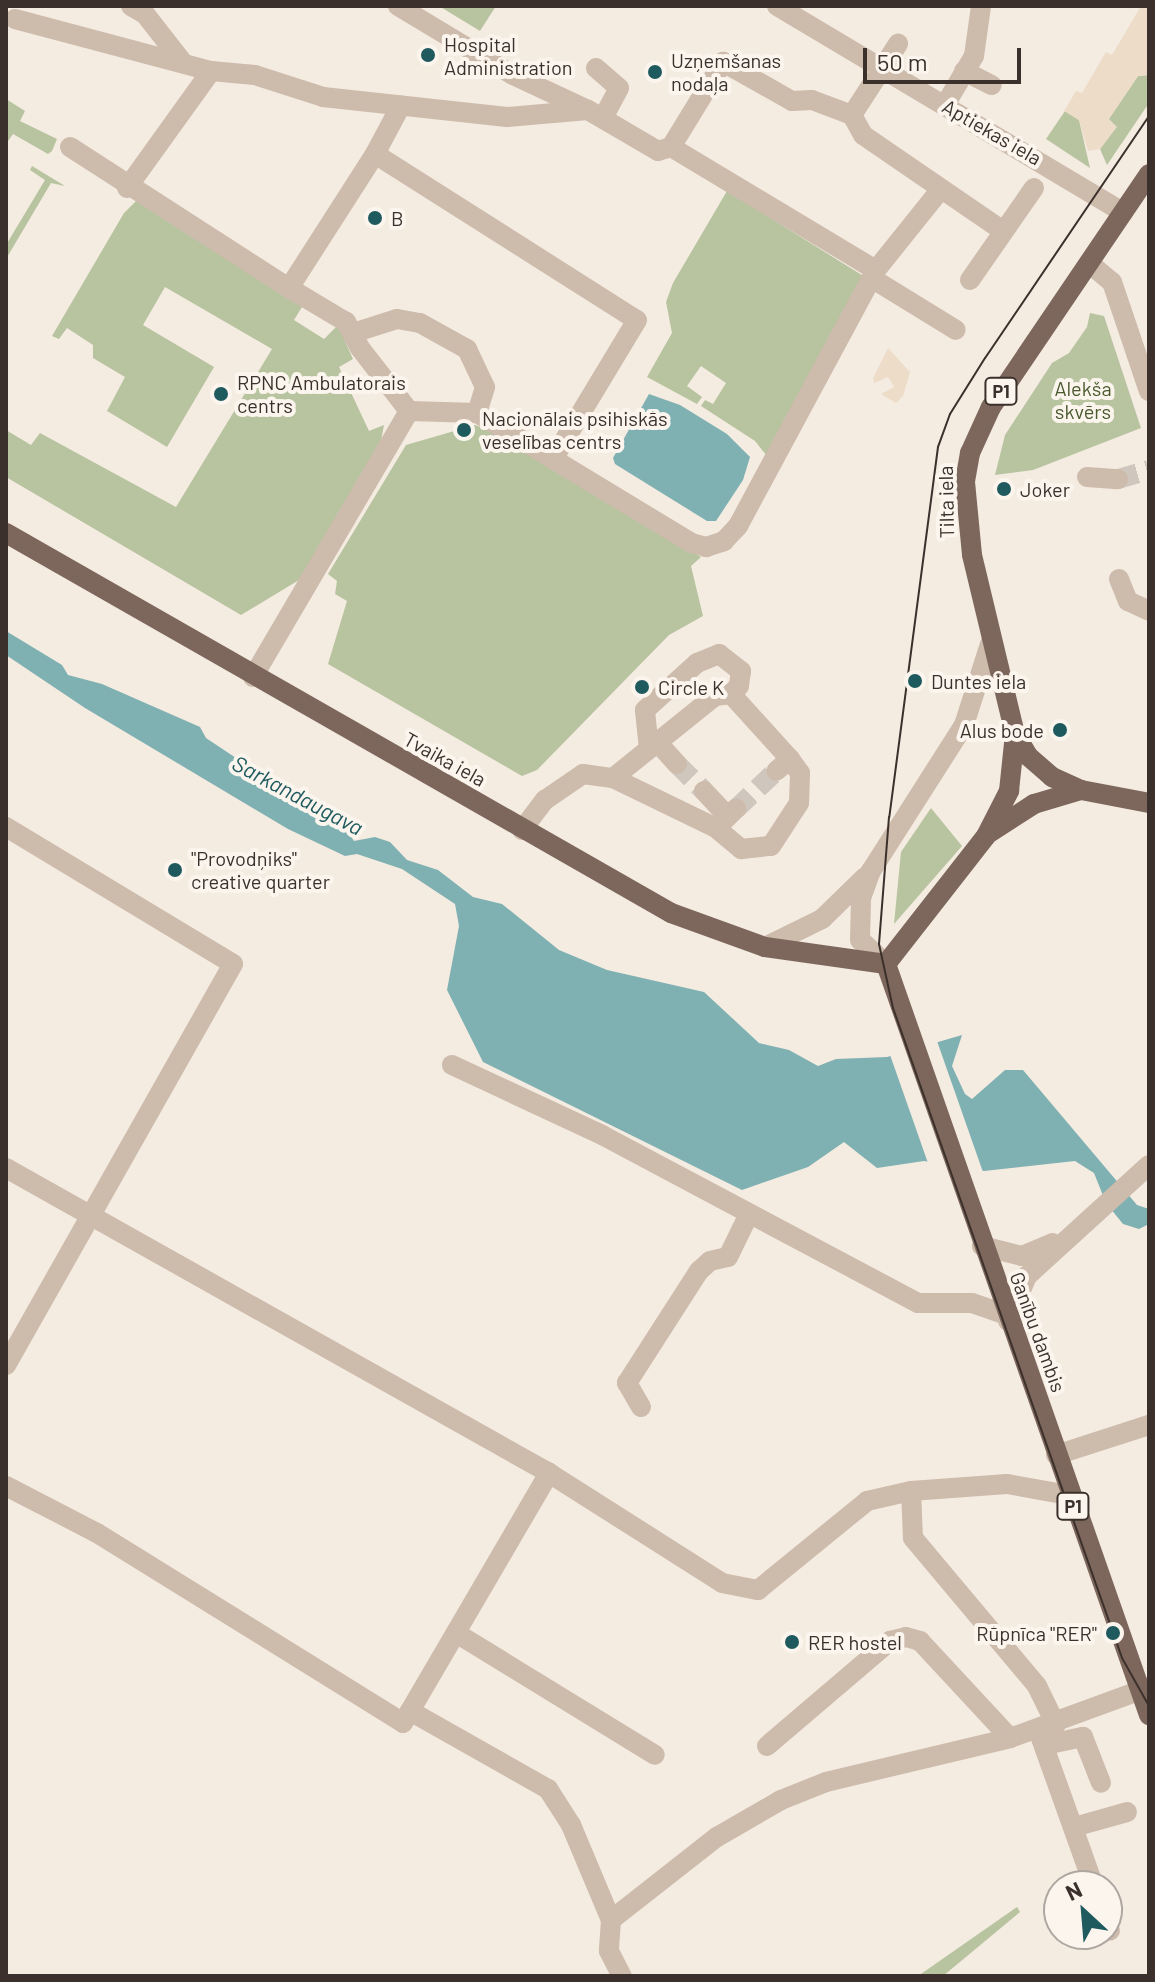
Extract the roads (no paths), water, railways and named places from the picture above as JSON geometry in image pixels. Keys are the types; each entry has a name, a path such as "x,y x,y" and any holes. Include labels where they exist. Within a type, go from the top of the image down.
{"main road":[{"name":"Tilta iela","path":"1015,734 990,644 966,506 970,453 991,407 1149,174"},
{"name":"Tvaika iela","path":"6,533 253,677 671,913 765,947 886,964"},
{"path":"1015,734 1040,767 1081,790 1149,803"},
{"name":"P1","path":"886,964 986,836 1009,791 1015,734"},
{"path":"986,836 1034,804 1081,790"},
{"name":"Ganību dambis","path":"886,964 1069,1495 1144,1688 1149,1715"}],"street":[{"path":"131,6 145,14 184,64"},
{"path":"398,6 513,75 595,114 658,151 671,147 723,62 792,101 812,100 852,115 863,135 1002,230"},
{"name":"Aptiekas iela","path":"777,6 1123,212"},
{"path":"945,105 974,56 981,6"},
{"path":"15,19 211,71 255,75 323,97 507,117 595,114 619,88 596,68"},
{"path":"852,115 898,44"},
{"path":"127,188 211,71"},
{"path":"964,71 992,85"},
{"path":"289,288 375,154 401,105"},
{"path":"70,147 127,188 346,322 409,411"},
{"path":"671,147 956,330"},
{"path":"375,154 637,320 553,459"},
{"path":"970,280 1034,188"},
{"path":"409,411 477,413 692,543 706,547 724,541 738,526 874,275 940,190"},
{"path":"1089,263 1112,282 1141,343 1149,391"},
{"path":"353,333 397,319 420,323 467,349 485,387 477,413"},
{"path":"253,677 409,411"},
{"path":"1087,477 1118,479"},
{"path":"1119,579 1128,601 1149,611"},
{"name":"Ganību dambis","path":"886,964 860,940 857,925 871,871 964,725 990,644"},
{"path":"613,778 653,746 715,696 731,694 739,686 741,671 719,654 697,663 645,710 653,746 677,764"},
{"path":"704,791 727,818 741,849 771,846 799,803 800,773 783,765 767,732 731,694"},
{"path":"522,830 545,800 583,774 613,778 727,818"},
{"path":"6,827 233,964 6,1365"},
{"path":"765,947 822,919 871,871"},
{"path":"452,1065 602,1135 748,1216 918,1303 972,1303 1007,1318 1027,1276 1142,1173"},
{"path":"6,1168 549,1473 722,1583 758,1590 867,1501 911,1491 1007,1484 1069,1495"},
{"path":"641,1407 627,1383 699,1271 710,1261 728,1257 748,1216"},
{"path":"979,1239 1030,1255 1078,1229"},
{"path":"1056,1455 1149,1425"},
{"path":"6,1486 97,1533 403,1723 549,1473"},
{"path":"911,1491 913,1538 1037,1686 1047,1733 1089,1870"},
{"path":"456,1633 655,1755"},
{"path":"767,1746 890,1641 906,1637 920,1641 1010,1738"},
{"path":"1047,1733 1144,1688"},
{"path":"410,1711 548,1789 571,1825 611,1920 609,1951 622,1976"},
{"path":"611,1920 717,1837 781,1800 826,1782 1010,1738 1047,1733 1083,1737 1101,1783"},
{"path":"1074,1827 1127,1812"}],"water":[{"path":"649,394 680,405 727,434 750,457 743,480 716,521 707,521 615,464 613,458"},
{"path":"6,631 62,665 68,675 102,684 200,727 206,738 314,810 319,820 337,821 337,829 348,832 354,841 375,837 390,842 407,860 438,870 473,897 502,904 559,950 607,970 704,992 759,1043 789,1050 818,1066 836,1059 887,1057 962,1035 952,1066 965,1094 972,1099 1005,1070 1023,1070 1137,1205 1149,1209 1149,1224 1139,1229 1123,1224 1106,1203 1094,1173 1075,1161 984,1171 924,1161 877,1168 844,1142 808,1167 742,1190 483,1062 447,990 459,926 455,904 402,869 357,854 345,856 288,829 85,708 6,655"}],"tunnel":[{"path":"1118,479 1149,470"},
{"path":"677,764 704,791"},
{"path":"736,809 776,771"}],"tram line":[{"path":"1149,116 985,358 950,414 938,447 889,817 879,944 893,1008 1122,1658 1149,1706"}],"place":[{"name":"Hospital Administration","path":"428,55"},
{"name":"Uzņemšanas nodaļa","path":"655,72"},
{"name":"B","path":"375,218"},
{"name":"RPNC Ambulatorais centrs","path":"221,394"},
{"name":"Nacionālais psihiskās veselības centrs","path":"464,430"},
{"name":"Joker","path":"1004,489"},
{"name":"Duntes iela","path":"915,681"},
{"name":"Circle K","path":"642,687"},
{"name":"Alus bode","path":"1060,730"},
{"name":"\"Provodņiks\" creative quarter","path":"175,870"},
{"name":"Rūpnīca \"RER\"","path":"1113,1633"},
{"name":"RER hostel","path":"792,1642"}],"park label":[{"name":"Alekša skvērs","path":"1083,400"}],"water label":[{"name":"Sarkandaugava","path":"298,795"}]}
